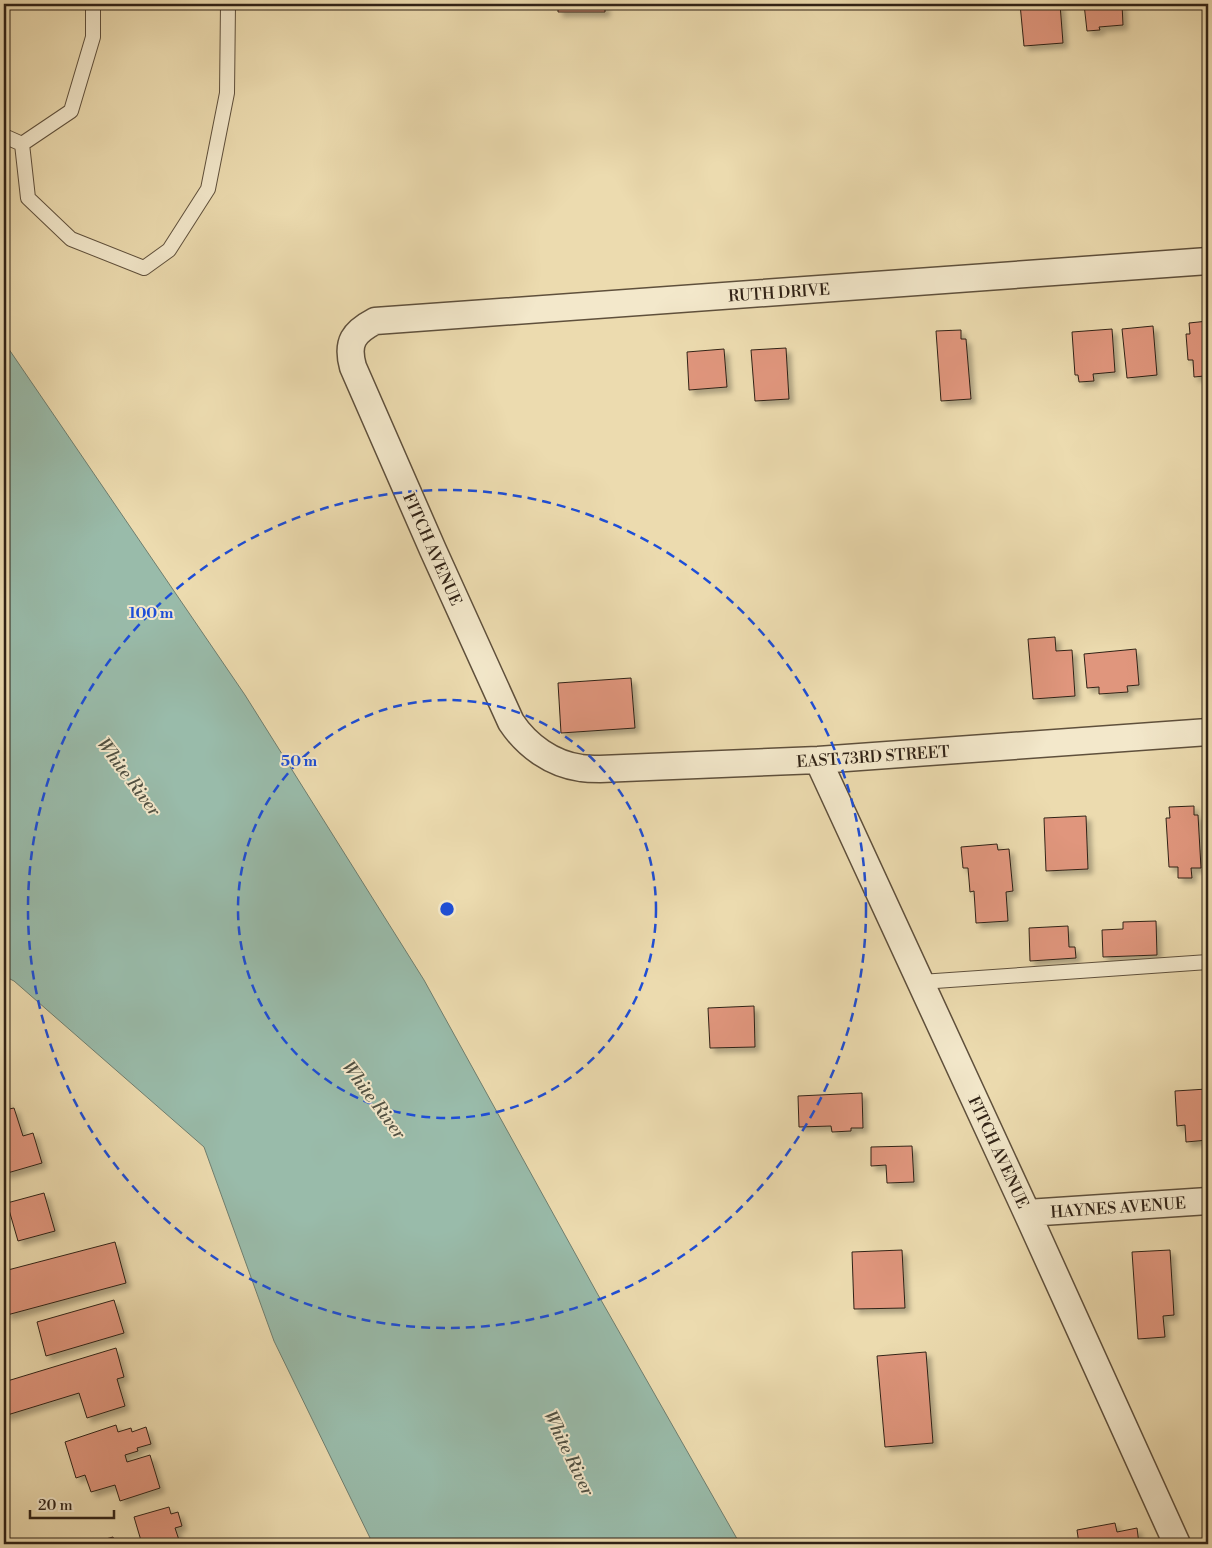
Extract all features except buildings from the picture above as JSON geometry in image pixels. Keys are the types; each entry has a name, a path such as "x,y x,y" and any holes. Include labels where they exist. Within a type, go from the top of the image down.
{"street":[{"name":"RUTH DRIVE","path":"355,335 364,326 374,321 1208,261"},
{"name":"FITCH AVENUE","path":"355,335 351,348 353,366 437,559 511,722 520,736 540,752"},
{"name":"EAST 73RD STREET","path":"540,752 557,761 581,768 600,769 818,760 1208,732"},
{"name":"FITCH AVENUE","path":"818,760 1177,1544"},
{"name":"HAYNES AVENUE","path":"1027,1214 1208,1201"}],"lane":[{"path":"22,144 71,111 93,36 93,4"},
{"path":"22,144 28,198 71,238 144,268 168,250 208,189 227,93 228,4"},
{"path":"4,136 22,144"},
{"path":"921,982 1208,962"}],"water":[{"name":"White River","path":"4,342 245,695 424,980 597,1293 740,1544 373,1544 274,1341 204,1147 14,981 4,976"}]}
